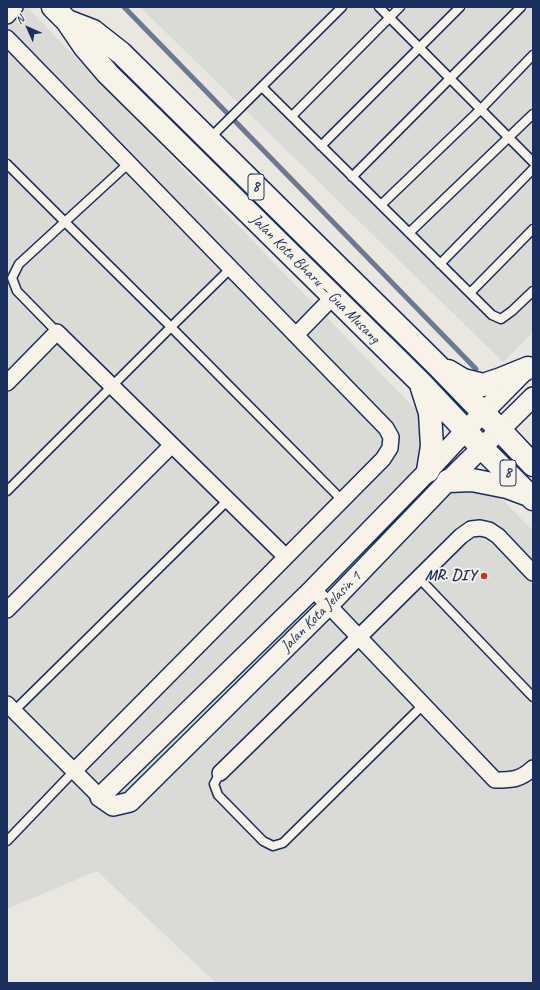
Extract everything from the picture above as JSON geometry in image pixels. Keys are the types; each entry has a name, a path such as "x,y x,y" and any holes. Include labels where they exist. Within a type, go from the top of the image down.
{"main road":[{"name":"Jalan Kota Bharu – Gua Musang","path":"60,14 93,31 121,53 215,134 533,465"},
{"name":"Jalan Kota Bharu – Gua Musang","path":"60,14 84,46 108,74 420,382 482,448 531,497"},
{"path":"437,365 463,380 483,384 501,379 530,365"},
{"path":"420,382 430,413 432,446 428,471"},
{"path":"448,481 472,480 507,487 531,497"}],"street":[{"path":"7,16 15,7"},
{"path":"7,38 386,428 391,437 390,448 383,459 74,771"},
{"path":"296,335 333,297"},
{"path":"7,383 57,332 286,557"},
{"path":"11,708 100,797 313,589 530,365"},
{"name":"Jalan Kota Jelasin 1","path":"100,797 113,806 130,802 328,605 448,481 533,397"},
{"path":"7,610 172,445"},
{"path":"220,773 461,536 471,529 480,528 489,530 498,536 533,573"},
{"path":"313,589 496,780 514,780 533,768"}],"lane":[{"path":"215,134 342,7"},
{"path":"379,7 533,162"},
{"path":"292,116 400,7"},
{"path":"322,146 460,7"},
{"path":"352,177 521,7"},
{"path":"381,205 481,109 533,55"},
{"path":"262,86 492,316 501,319 512,311 533,291"},
{"path":"409,233 533,114"},
{"path":"7,164 171,326 342,500"},
{"path":"57,332 17,291 12,278 18,264 128,164"},
{"path":"440,264 533,169"},
{"path":"470,294 533,229"},
{"path":"7,492 171,326 231,268"},
{"path":"11,708 228,500"},
{"path":"419,578 533,697"},
{"path":"220,773 214,784 218,795 263,841 273,846 283,843 423,704"},
{"path":"7,841 74,771"}],"shaded area":[{"path":"7,7 27,7 533,531 533,983 216,983 97,871 7,909"},
{"path":"140,7 533,7 533,332 503,362"}],"waterway":[{"path":"124,7 476,369"}],"place":[{"name":"MR. DIY","path":"484,576"}]}
